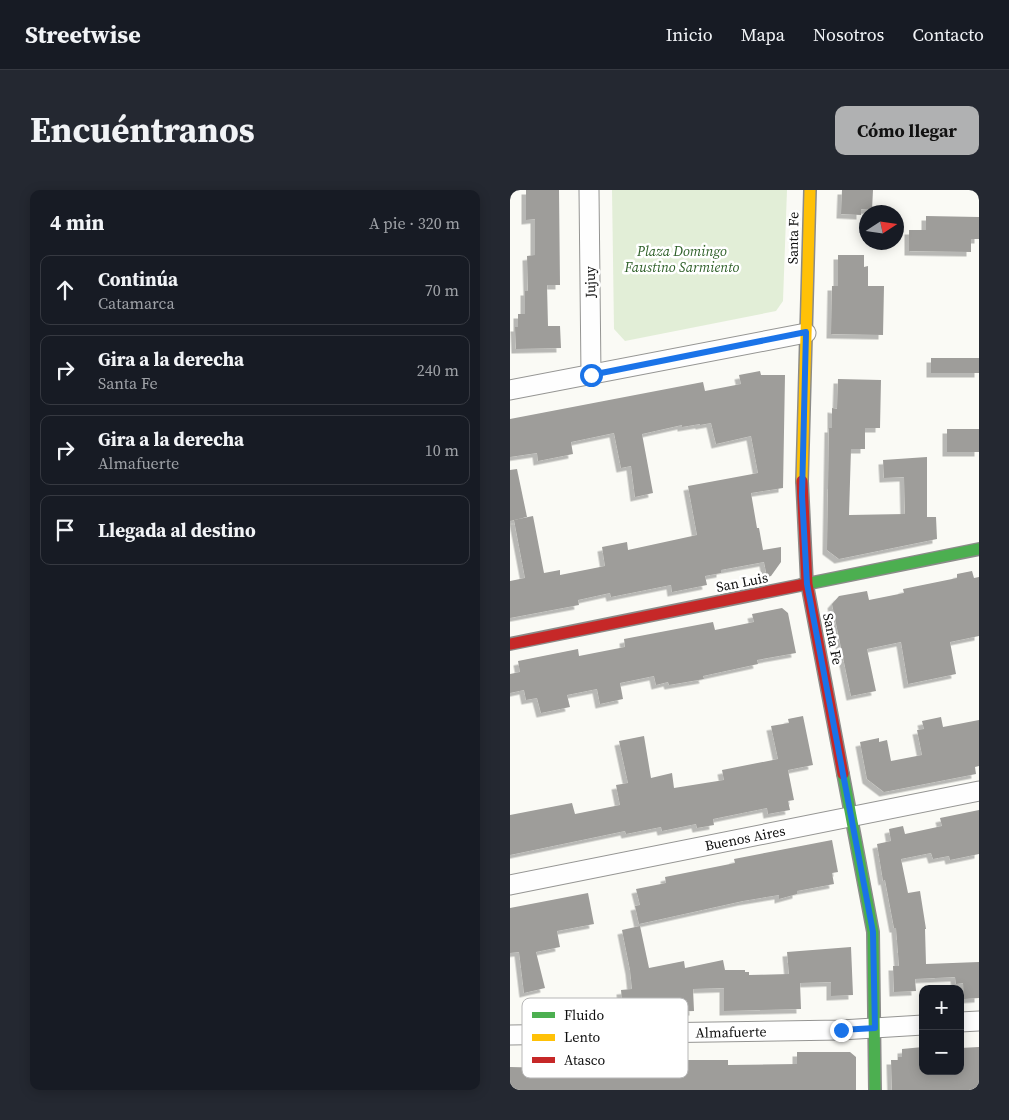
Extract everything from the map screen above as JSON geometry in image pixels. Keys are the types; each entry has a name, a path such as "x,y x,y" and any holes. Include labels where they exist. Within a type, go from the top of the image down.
{"street":[{"name":"Jujuy","path":"589,190 591,375"},
{"name":"Santa Fe","path":"810,190 802,496 807,584 873,932 875,1090"},
{"path":"510,390 806,332"},
{"name":"San Luis","path":"510,644 979,549"},
{"name":"Buenos Aires","path":"510,885 979,791"},
{"path":"964,1022 979,1021"},
{"name":"Almafuerte","path":"688,1032 831,1030 919,1024"}],"green space":[{"name":"Plaza Domingo Faustino Sarmiento","path":"612,190 787,190 783,301 776,311 625,341 614,329"}],"building":[{"path":"526,190 559,190 560,285 547,285 548,326 560,326 561,348 516,349 515,327 518,327 518,314 525,314 525,291 528,291 527,256 535,255 535,219 526,220"},
{"path":"842,190 873,190 872,205 859,205 859,215 841,214"},
{"path":"926,216 979,217 979,239 971,239 971,252 909,251 909,230 926,230"},
{"path":"838,255 864,255 864,267 868,266 868,286 884,286 883,335 831,334 832,286 838,286"},
{"path":"931,358 979,358 979,373 931,373"},
{"path":"760,371 761,375 785,375 783,488 751,493 763,550 781,547 781,562 771,576 767,577 764,562 721,570 721,573 705,576 707,585 672,592 671,585 611,597 610,593 578,600 579,605 510,618 510,581 525,578 514,520 533,516 544,573 560,570 560,575 605,566 602,547 627,542 628,550 697,535 688,486 758,473 751,436 716,444 711,423 682,427 682,425 642,434 653,493 635,497 631,466 621,468 614,433 571,442 573,454 538,461 537,453 510,457 510,419 703,382 705,391 741,384 739,375"},
{"path":"838,379 881,380 880,428 865,428 865,449 851,449 849,515 905,514 904,477 884,478 883,460 927,457 927,517 936,517 937,539 839,559 827,550 829,428 832,428 832,408 837,409"},
{"path":"947,429 979,429 979,452 947,452"},
{"path":"517,469 527,517 510,521 510,470"},
{"path":"972,571 974,578 979,577 979,636 950,642 956,674 908,684 901,642 867,649 876,691 851,696 832,604 839,596 867,591 869,600 904,593 903,589 957,578 957,574"},
{"path":"782,608 788,613 796,653 757,660 758,664 703,676 704,679 669,685 668,682 656,685 654,676 620,683 623,699 600,704 597,689 567,695 570,707 541,713 537,698 526,700 524,690 510,693 510,674 520,672 518,661 578,649 579,656 625,647 624,639 713,622 715,630 754,622 752,614"},
{"path":"803,716 813,765 788,770 794,800 788,801 790,810 768,814 767,808 713,819 714,825 697,828 696,824 662,831 661,827 626,834 625,831 510,855 510,815 572,803 575,814 620,805 616,785 628,783 619,741 644,736 651,778 672,773 674,788 724,780 722,770 778,759 771,726 789,723 788,719"},
{"path":"941,717 943,727 979,720 979,766 975,767 976,774 884,792 867,779 860,742 879,738 879,742 887,740 891,761 922,755 917,730 924,729 922,721"},
{"path":"979,810 979,854 950,860 949,856 933,859 931,853 901,859 908,893 920,891 926,929 926,964 979,962 979,998 964,999 964,985 963,983 956,984 955,977 915,979 916,991 894,992 893,966 899,966 896,928 894,928 885,880 883,881 877,844 891,841 889,829 903,826 905,834 942,826 940,818"},
{"path":"832,840 838,872 832,873 834,884 797,891 797,894 779,899 779,895 743,901 639,924 635,906 640,905 636,889 666,883 665,877 735,863 734,859"},
{"path":"588,893 594,924 557,931 560,947 536,952 545,988 524,993 519,952 510,953 510,908"},
{"path":"640,926 649,968 684,961 685,968 723,960 725,970 745,970 745,972 749,972 749,975 789,974 787,952 851,947 853,995 831,996 831,982 800,983 801,1009 724,1011 724,988 693,989 694,1011 688,1011 688,998 622,998 621,990 632,989 622,930"},
{"path":"919,1047 919,1075 964,1075 964,1048 979,1047 979,1090 892,1090 891,1060 898,1060 898,1057 902,1057 902,1049"},
{"path":"797,1052 850,1052 856,1057 856,1090 510,1090 510,1067 522,1067 522,1078 688,1078 688,1060 728,1060 728,1065 797,1064"}],"traffic: fast":[{"path":"801,585 979,549"},
{"path":"843,774 873,932 875,1090"}],"traffic: slow":[{"path":"802,481 810,190"}],"traffic: jam":[{"path":"802,481 807,584 843,774"},
{"path":"510,644 801,585"}],"route":[{"path":"591,375 806,332 802,496 807,584 873,932 875,1028 841,1030"}]}
